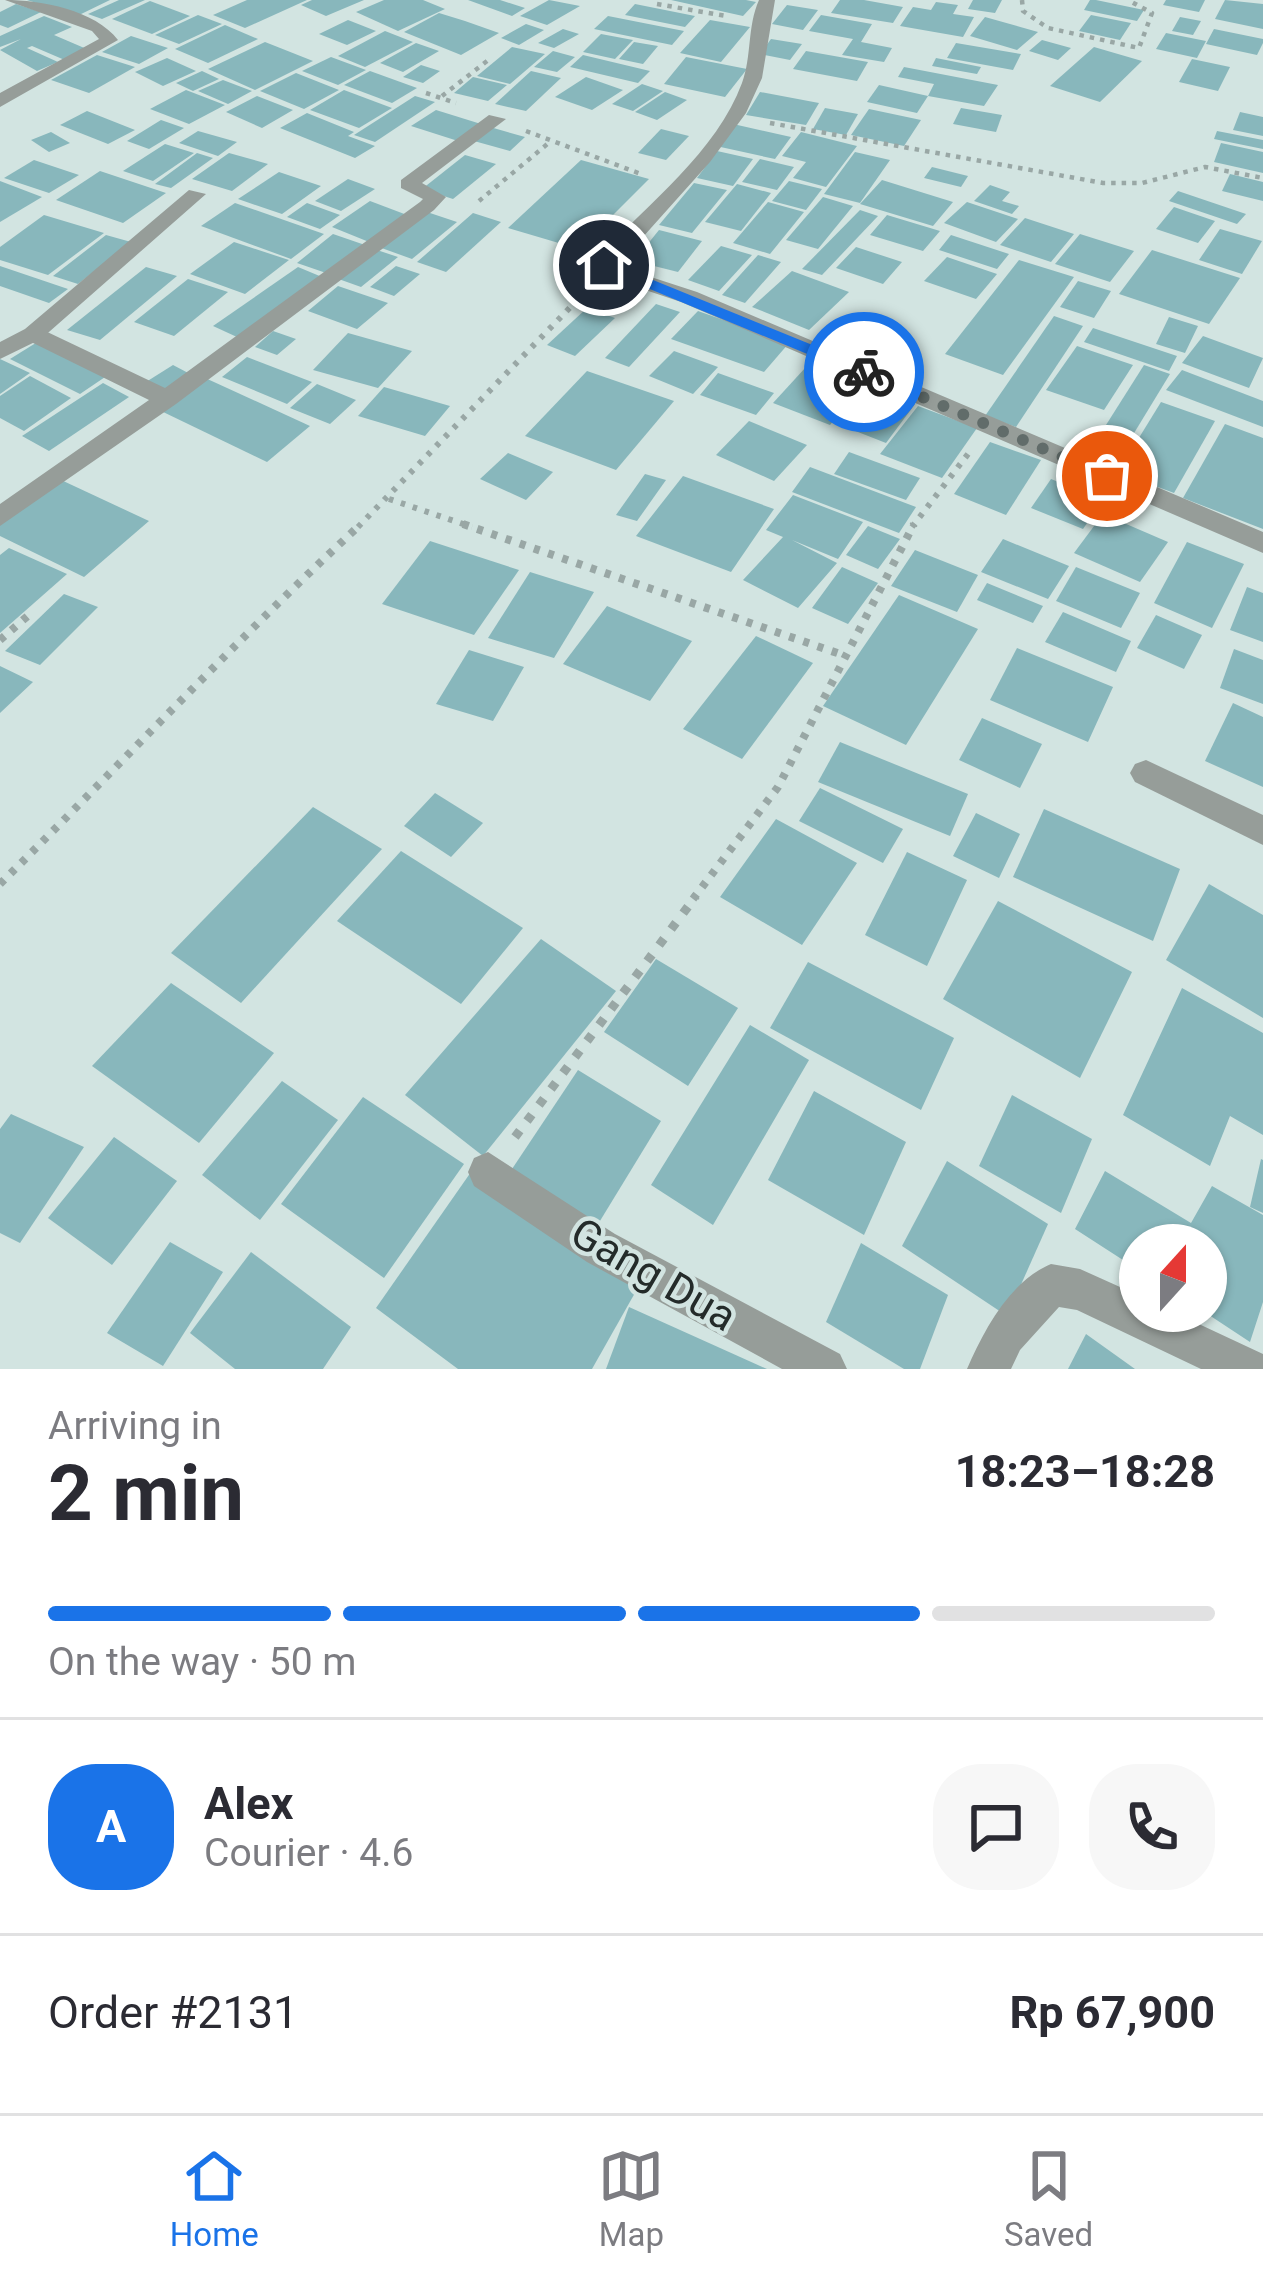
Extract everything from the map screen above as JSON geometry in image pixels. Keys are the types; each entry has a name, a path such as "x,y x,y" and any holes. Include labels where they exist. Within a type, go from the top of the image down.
{"street":[{"path":"0,101 109,40 98,27 13,0"},
{"path":"767,0 755,21 752,85 733,116 606,269 689,297 1263,543"},
{"path":"0,517 427,206 436,197 408,184 496,119"},
{"path":"0,352 33,334 196,194"},
{"path":"33,334 166,399"},
{"path":"1146,772 1263,831"},
{"name":"Gang Dua","path":"488,1172 601,1248 825,1369"},
{"path":"989,1369 1005,1334 1051,1286 1080,1289 1248,1369"}],"path":[{"path":"1022,0 1023,11 1048,28 1139,48 1152,13 1129,0"},
{"path":"657,4 755,21"},
{"path":"441,97 491,58"},
{"path":"426,93 676,186"},
{"path":"733,116 1103,183 1142,183 1205,167 1263,178"},
{"path":"479,201 551,141"},
{"path":"0,884 138,747 228,647 389,499 560,320"},
{"path":"488,1172 778,787 922,510 990,426"},
{"path":"389,499 843,655"},
{"path":"0,640 30,614"}],"building":[{"path":"27,0 110,0 77,16"},
{"path":"119,0 145,0 102,19 88,14"},
{"path":"247,0 307,0 245,28 213,15"},
{"path":"312,0 364,0 326,16 301,5"},
{"path":"384,0 423,0 445,9 398,31 356,12"},
{"path":"468,0 500,0 525,8 512,16"},
{"path":"549,0 580,6 547,25 520,16"},
{"path":"671,0 746,0 756,2 743,16"},
{"path":"840,0 903,7 893,23 831,13"},
{"path":"973,0 1002,0 995,13 968,9"},
{"path":"1090,0 1144,10 1137,21 1084,10"},
{"path":"1166,0 1205,0 1199,12 1163,5"},
{"path":"1225,0 1263,4 1263,29 1215,19"},
{"path":"150,1 190,16 152,34 112,19"},
{"path":"936,2 958,5 953,14 974,17 963,37 900,26 913,7 931,10"},
{"path":"16,4 41,12 8,28 0,25 0,12"},
{"path":"635,4 695,16 685,27 625,15"},
{"path":"787,5 818,10 803,30 772,24"},
{"path":"439,13 499,33 461,55 404,32"},
{"path":"198,15 222,24 179,44 155,35"},
{"path":"821,15 872,24 861,42 892,48 884,62 842,55 853,39 809,31"},
{"path":"1091,15 1131,23 1120,40 1079,31"},
{"path":"44,16 72,27 54,35 89,50 67,61 27,48 58,62 37,71 0,50 21,39 0,47 0,36"},
{"path":"608,16 684,31 672,45 594,29"},
{"path":"985,17 1038,32 1017,50 970,36"},
{"path":"1180,17 1201,21 1193,35 1172,31"},
{"path":"348,20 376,31 347,45 319,34"},
{"path":"710,20 750,27 721,62 680,53"},
{"path":"526,24 544,30 519,45 501,38"},
{"path":"225,25 258,39 208,63 175,49"},
{"path":"563,29 579,34 554,48 538,43"},
{"path":"1214,29 1263,39 1263,43 1257,55 1206,44"},
{"path":"385,31 413,42 365,67 338,56"},
{"path":"1166,33 1206,41 1197,58 1156,49"},
{"path":"601,34 633,40 615,59 583,52"},
{"path":"131,36 168,48 139,64 102,52"},
{"path":"771,39 802,44 790,60 760,54"},
{"path":"1042,40 1071,48 1058,60 1029,51"},
{"path":"265,42 313,61 255,90 208,69"},
{"path":"634,42 658,46 643,64 619,59"},
{"path":"416,43 439,51 403,72 380,63"},
{"path":"956,43 1021,54 1013,70 947,58"},
{"path":"512,47 545,54 510,84 477,76"},
{"path":"1094,47 1142,61 1100,102 1050,86"},
{"path":"553,51 575,57 557,72 534,67"},
{"path":"806,51 868,62 857,81 793,69"},
{"path":"97,55 135,67 89,93 51,80"},
{"path":"583,55 650,71 638,83 570,67"},
{"path":"331,57 366,70 338,85 302,71"},
{"path":"686,57 747,69 725,97 664,84"},
{"path":"167,58 196,71 163,86 135,72"},
{"path":"936,58 981,67 977,74 932,66"},
{"path":"1192,59 1230,67 1218,91 1179,82"},
{"path":"421,65 440,71 423,83 403,77"},
{"path":"904,67 998,85 984,106 928,96 934,84 898,77"},
{"path":"202,71 219,79 193,91 176,83"},
{"path":"370,71 417,88 392,103 344,85"},
{"path":"531,71 561,78 526,111 495,104"},
{"path":"296,73 339,90 304,109 260,91"},
{"path":"473,77 507,85 488,101 454,93"},
{"path":"586,77 623,90 592,110 555,97"},
{"path":"223,80 252,91 228,104 198,91"},
{"path":"642,84 663,91 633,111 612,104"},
{"path":"879,85 928,96 917,113 867,102"},
{"path":"186,90 225,105 189,124 150,109"},
{"path":"344,90 392,108 359,128 310,110"},
{"path":"665,92 687,100 657,120 635,112"},
{"path":"760,92 819,103 806,125 746,115"},
{"path":"257,96 293,110 262,128 226,112"},
{"path":"415,96 435,102 375,142 354,135"},
{"path":"825,108 858,114 846,135 813,129"},
{"path":"961,108 1002,115 996,132 953,124"},
{"path":"869,109 921,120 904,146 851,135"},
{"path":"436,110 481,124 458,141 411,126"},
{"path":"87,111 135,130 108,144 60,125"},
{"path":"1240,112 1263,117 1263,136 1233,130"},
{"path":"307,113 375,146 355,158 280,128"},
{"path":"161,120 184,128 149,149 127,141"},
{"path":"733,124 791,137 775,159 716,146"},
{"path":"490,127 525,137 510,151 474,141"},
{"path":"661,129 689,136 666,160 638,153"},
{"path":"198,131 237,142 218,156 179,143"},
{"path":"1217,131 1263,140 1263,149 1214,139"},
{"path":"51,132 70,143 49,152 31,140"},
{"path":"801,132 857,146 826,187 793,178 806,162 782,156"},
{"path":"1221,143 1263,152 1263,173 1214,162"},
{"path":"165,144 194,153 153,181 123,171"},
{"path":"717,151 753,159 733,186 697,178"},
{"path":"855,152 890,160 860,203 824,194"},
{"path":"197,153 213,158 171,188 155,184"},
{"path":"229,153 268,164 232,191 192,179"},
{"path":"465,155 496,164 453,199 422,189"},
{"path":"760,159 794,167 777,190 742,182"},
{"path":"34,160 79,175 49,193 4,178"},
{"path":"581,160 649,179 579,249 508,228"},
{"path":"932,167 968,176 961,187 924,178"},
{"path":"100,171 166,193 123,223 56,200"},
{"path":"279,172 321,186 282,214 238,199"},
{"path":"1230,174 1263,182 1263,201 1222,191"},
{"path":"348,179 375,189 341,211 315,201"},
{"path":"882,180 953,202 933,226 860,204"},
{"path":"0,181 42,197 0,222"},
{"path":"789,181 822,189 806,210 772,201"},
{"path":"694,183 727,190 692,233 659,225"},
{"path":"737,184 771,193 741,231 705,222"},
{"path":"990,185 1010,192 1002,201 1019,206 1012,214 974,201"},
{"path":"1178,191 1246,214 1237,224 1169,201"},
{"path":"823,197 853,206 818,249 786,240"},
{"path":"370,201 407,215 369,242 332,227"},
{"path":"768,202 804,212 770,254 733,243"},
{"path":"967,202 1018,219 996,242 944,223"},
{"path":"235,203 324,234 291,259 201,226"},
{"path":"307,203 340,215 320,229 287,217"},
{"path":"1174,207 1215,221 1198,243 1156,229"},
{"path":"421,210 457,222 412,259 376,246"},
{"path":"860,210 878,216 822,275 802,269"},
{"path":"473,213 501,222 446,272 417,262"},
{"path":"44,215 104,233 48,275 0,260 0,247"},
{"path":"887,215 940,231 923,251 870,235"},
{"path":"1025,218 1074,234 1051,262 1000,245"},
{"path":"1220,229 1262,241 1242,274 1199,260"},
{"path":"659,230 702,241 678,272 634,261"},
{"path":"333,234 365,245 329,274 297,263"},
{"path":"1080,234 1134,251 1110,282 1055,264"},
{"path":"106,235 131,242 78,284 53,276"},
{"path":"951,235 1009,254 997,269 939,250"},
{"path":"234,242 289,260 245,294 190,274"},
{"path":"721,246 752,255 719,291 688,280"},
{"path":"856,247 902,262 883,284 836,268"},
{"path":"371,248 398,257 361,287 333,277"},
{"path":"1152,250 1240,278 1209,324 1119,294"},
{"path":"758,255 781,262 745,303 722,295"},
{"path":"947,257 997,274 976,299 924,281"},
{"path":"1019,260 1074,277 1003,375 945,354"},
{"path":"0,266 68,289 49,303 0,286"},
{"path":"396,266 420,274 394,296 370,287"},
{"path":"146,267 177,276 100,340 67,330"},
{"path":"298,267 322,277 237,337 213,326"},
{"path":"792,271 849,292 809,330 752,307"},
{"path":"188,279 228,292 174,336 134,322"},
{"path":"1078,281 1111,291 1094,318 1060,307"},
{"path":"338,286 388,303 357,329 308,311"},
{"path":"656,304 680,312 629,367 605,358"},
{"path":"587,308 615,318 575,356 547,345"},
{"path":"698,311 789,343 764,372 671,339"},
{"path":"1054,316 1083,326 1016,427 985,416"},
{"path":"1169,317 1198,326 1185,353 1156,344"},
{"path":"1093,328 1177,356 1169,371 1084,342"},
{"path":"273,331 296,339 277,355 255,347"},
{"path":"348,333 412,351 378,388 313,370"},
{"path":"1203,336 1263,358 1249,388 1182,363"},
{"path":"39,341 108,375 80,394 10,359"},
{"path":"1077,346 1133,365 1104,410 1046,390"},
{"path":"674,351 718,367 693,394 649,376"},
{"path":"247,357 312,382 287,404 222,377"},
{"path":"0,359 30,373 0,394"},
{"path":"173,365 192,375 165,393 146,382"},
{"path":"1144,365 1170,374 1114,466 1087,455"},
{"path":"806,367 861,387 830,425 773,403"},
{"path":"1182,370 1263,401 1263,427 1166,390"},
{"path":"587,371 674,401 616,470 525,436"},
{"path":"718,373 774,393 756,415 700,395"},
{"path":"30,376 71,398 24,431 0,418 0,396"},
{"path":"203,377 310,426 267,462 159,410"},
{"path":"103,383 129,397 49,451 22,436"},
{"path":"317,384 356,400 330,424 290,408"},
{"path":"865,385 915,404 886,443 835,423"},
{"path":"384,387 450,406 425,436 358,416"},
{"path":"1161,402 1215,421 1174,493 1118,472"},
{"path":"918,406 977,428 942,478 880,454"},
{"path":"749,421 807,445 774,481 716,455"},
{"path":"1225,424 1263,438 1263,529 1183,498"},
{"path":"990,442 1041,460 1006,515 954,494"},
{"path":"849,452 920,478 906,500 834,474"},
{"path":"508,453 553,472 526,500 480,479"},
{"path":"810,467 916,507 899,533 792,492"},
{"path":"645,474 666,480 637,521 616,515"},
{"path":"683,476 774,509 731,572 636,536"},
{"path":"59,479 149,521 84,577 0,536 0,525"},
{"path":"1051,479 1103,500 1083,529 1031,508"},
{"path":"793,495 863,522 838,559 792,540 837,563 798,608 743,580 783,537 766,530"},
{"path":"1103,514 1168,542 1140,582 1074,553"},
{"path":"868,526 900,539 878,569 846,555"},
{"path":"1003,539 1069,566 1048,599 981,572"},
{"path":"430,541 519,570 474,635 382,604"},
{"path":"1187,542 1244,564 1212,628 1154,603"},
{"path":"9,548 67,574 0,633 0,555"},
{"path":"915,550 978,575 957,612 891,586"},
{"path":"842,567 878,583 848,624 812,608"},
{"path":"1076,567 1140,593 1121,628 1056,601"},
{"path":"530,572 594,592 554,658 488,638"},
{"path":"987,583 1043,606 1033,623 977,600"},
{"path":"1247,587 1263,593 1263,642 1230,630"},
{"path":"64,594 98,607 40,665 5,651"},
{"path":"899,595 978,629 906,745 823,706"},
{"path":"607,606 692,641 650,701 563,664"},
{"path":"1063,612 1131,641 1116,672 1045,642"},
{"path":"1156,615 1202,635 1184,669 1137,648"},
{"path":"756,636 813,663 742,759 683,729"},
{"path":"1017,648 1113,687 1088,742 990,700"},
{"path":"1234,649 1263,660 1263,704 1220,688"},
{"path":"469,650 524,667 493,721 436,704"},
{"path":"0,666 33,682 0,713"},
{"path":"1233,703 1263,717 1263,787 1205,761"},
{"path":"982,718 1042,744 1020,788 959,760"},
{"path":"840,742 968,794 950,836 818,782"},
{"path":"820,788 903,829 883,863 799,821"},
{"path":"435,793 483,823 451,857 404,826"},
{"path":"313,807 382,849 241,1003 171,953"},
{"path":"1044,809 1180,869 1153,941 1013,877"},
{"path":"976,813 1020,834 999,878 953,856"},
{"path":"776,819 857,863 802,945 720,897"},
{"path":"401,851 523,928 461,1004 337,921"},
{"path":"907,852 967,880 927,966 865,935"},
{"path":"1209,884 1263,915 1263,1018 1166,960"},
{"path":"998,901 1132,972 1080,1078 943,999"},
{"path":"541,939 616,991 483,1156 405,1095"},
{"path":"656,959 738,1008 688,1086 604,1032"},
{"path":"808,962 954,1038 921,1110 770,1028"},
{"path":"171,983 274,1053 199,1143 92,1066"},
{"path":"1182,988 1263,1033 1263,1135 1230,1116 1210,1166 1123,1115"},
{"path":"750,1025 809,1060 713,1225 651,1185"},
{"path":"578,1070 661,1121 592,1234 506,1178"},
{"path":"282,1081 338,1120 260,1220 202,1175"},
{"path":"814,1091 906,1142 864,1235 768,1180"},
{"path":"1012,1095 1092,1139 1061,1213 979,1166"},
{"path":"363,1097 464,1164 384,1278 281,1204"},
{"path":"11,1114 84,1147 20,1243 0,1233 0,1129"},
{"path":"114,1137 177,1181 112,1265 48,1218"},
{"path":"1263,1160 1263,1213 1250,1207"},
{"path":"947,1161 1048,1224 1007,1316 902,1246"},
{"path":"1105,1171 1191,1223 1212,1186 1263,1215 1263,1302 1250,1342 1227,1327 1227,1224 1119,1224 1119,1257 1075,1229"},
{"path":"471,1172 640,1284 592,1369 458,1369 376,1308"},
{"path":"170,1242 223,1272 163,1366 107,1333"},
{"path":"861,1243 948,1295 920,1369 904,1369 826,1322"},
{"path":"251,1252 351,1327 323,1369 235,1369 190,1333"},
{"path":"629,1307 767,1369 606,1369"},
{"path":"1086,1334 1135,1369 1068,1369"}],"way so far":[{"path":"864,372 1107,476"}],"route":[{"path":"604,265 864,372"}]}
